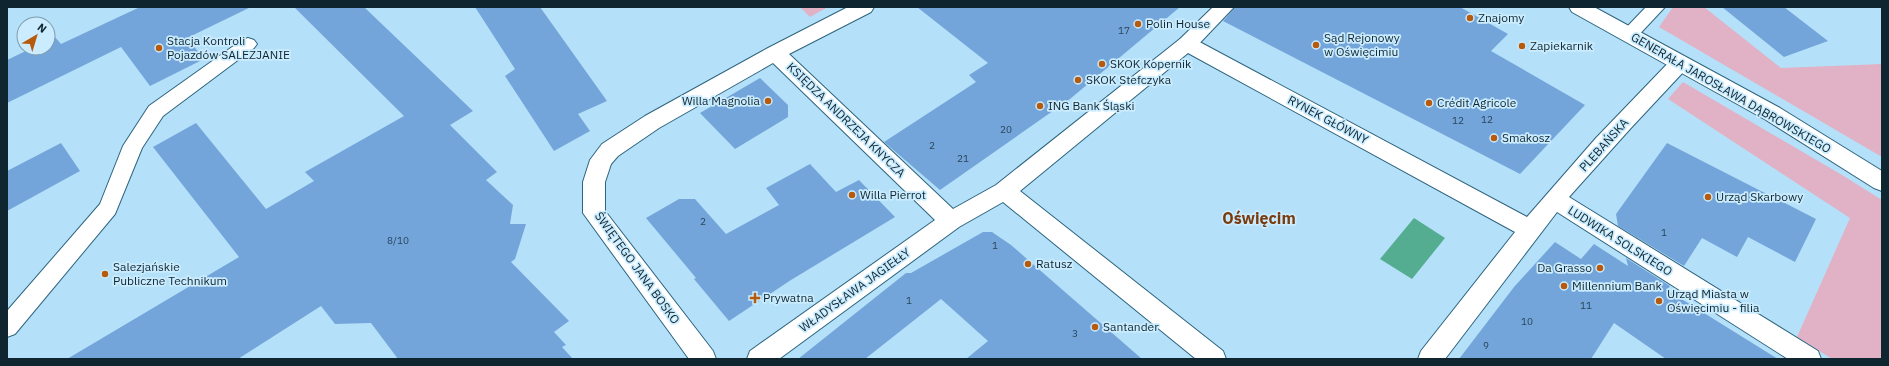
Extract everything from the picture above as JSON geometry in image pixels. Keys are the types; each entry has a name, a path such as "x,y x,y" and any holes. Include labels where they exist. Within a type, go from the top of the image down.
{"street":[{"name":"ŚWIĘTEGO JANA BOSKO","path":"704,359 594,213 594,182 601,160 610,150 625,139 776,53 864,7"},
{"path":"951,221 1004,192 1187,44 1224,7"},
{"name":"GENERAŁA JAROSŁAWA DĄBROWSKIEGO","path":"1579,7 1772,114 1882,182"},
{"name":"RYNEK GŁÓWNY","path":"1187,44 1530,229"},
{"name":"KSIĘDZA ANDRZEJA KNYCZA","path":"776,53 951,221"},
{"name":"PLEBAŃSKA","path":"1530,229 1554,199 1650,93 1680,63"},
{"path":"1004,192 1214,359"},
{"name":"LUDWIKA SOLSKIEGO","path":"1554,199 1809,359"},
{"name":"WŁADYSŁAWA JAGIEŁŁY","path":"760,359 951,221"},
{"path":"1430,359 1530,229"}],"lane":[{"path":"1629,35 1656,7"},
{"path":"7,326 108,208 133,146 156,111 248,44"}],"shaded area":[{"path":"800,7 828,7 810,17"},
{"path":"1673,7 1704,7 1781,68 1882,64 1882,157 1659,27"},
{"path":"1683,82 1882,200 1882,359 1832,359 1797,337 1850,218 1668,99"},
{"path":"1414,218 1445,238 1412,279 1380,259"}],"building":[{"name":"Stacja Kontroli Pojazdów SALEZJANIE","path":"140,7 251,7 187,38 204,59 150,86 121,47 7,103 7,60 16,56 56,56 56,38 61,44"},
{"path":"294,7 364,7 473,111 450,125 497,172 486,180 513,205 510,224 526,224 515,259 511,262 569,321 554,332 566,345 562,347 573,359 398,359 371,323 335,324 321,306 238,359 67,359 239,257 153,147 196,123 266,209 314,181 305,172 404,116"},
{"path":"475,7 540,7 607,101 578,114 590,131 554,151 505,76 515,69"},
{"path":"917,7 1180,7 1070,99 940,190 884,142 976,82 969,75 988,63"},
{"path":"1235,7 1460,7 1508,34 1491,51 1585,105 1520,174 1223,21"},
{"path":"1722,7 1784,7 1828,41 1784,57"},
{"path":"760,78 788,105 788,117 735,149 700,113"},
{"path":"61,143 80,171 7,211 7,171"},
{"path":"1667,143 1816,219 1795,262 1748,237 1737,257 1702,238 1684,266 1618,226 1616,214"},
{"path":"810,164 836,192 859,180 895,217 791,280 729,321 694,279 696,278 646,218 679,199 695,199 726,234 779,205 766,188"},
{"path":"983,232 992,232 1011,245 1142,359 966,359 988,341 941,299 865,359 798,359 906,273 911,273"},
{"path":"1555,242 1581,259 1594,244 1628,266 1626,258 1670,286 1667,290 1778,359 1666,359 1614,323 1591,359 1459,359 1514,287"}],"place":[{"name":"Znajomy","path":"1470,18"},
{"name":"Polin House","path":"1138,24"},
{"name":"Sąd Rejonowy w Oświęcimiu","path":"1316,45"},
{"name":"Zapiekarnik","path":"1522,46"},
{"name":"Stacja Kontroli Pojazdów SALEZJANIE","path":"159,48"},
{"name":"SKOK Kopernik","path":"1102,64"},
{"name":"SKOK Stefczyka","path":"1078,80"},
{"name":"Willa Magnolia","path":"768,101"},
{"name":"Crédit Agricole","path":"1429,103"},
{"name":"ING Bank Śląski","path":"1040,106"},
{"name":"Smakosz","path":"1494,138"},
{"name":"Willa Pierrot","path":"852,195"},
{"name":"Urząd Skarbowy","path":"1708,197"},
{"name":"Ratusz","path":"1028,264"},
{"name":"Da Grasso","path":"1600,268"},
{"name":"Salezjańskie Publiczne Technikum","path":"105,274"},
{"name":"Millennium Bank","path":"1564,286"},
{"name":"Prywatna","path":"755,298"},
{"name":"Urząd Miasta w Oświęcimiu - filia","path":"1659,301"},
{"name":"Santander","path":"1095,327"}],"district":[{"name":"Oświęcim","path":"1259,218"}]}
